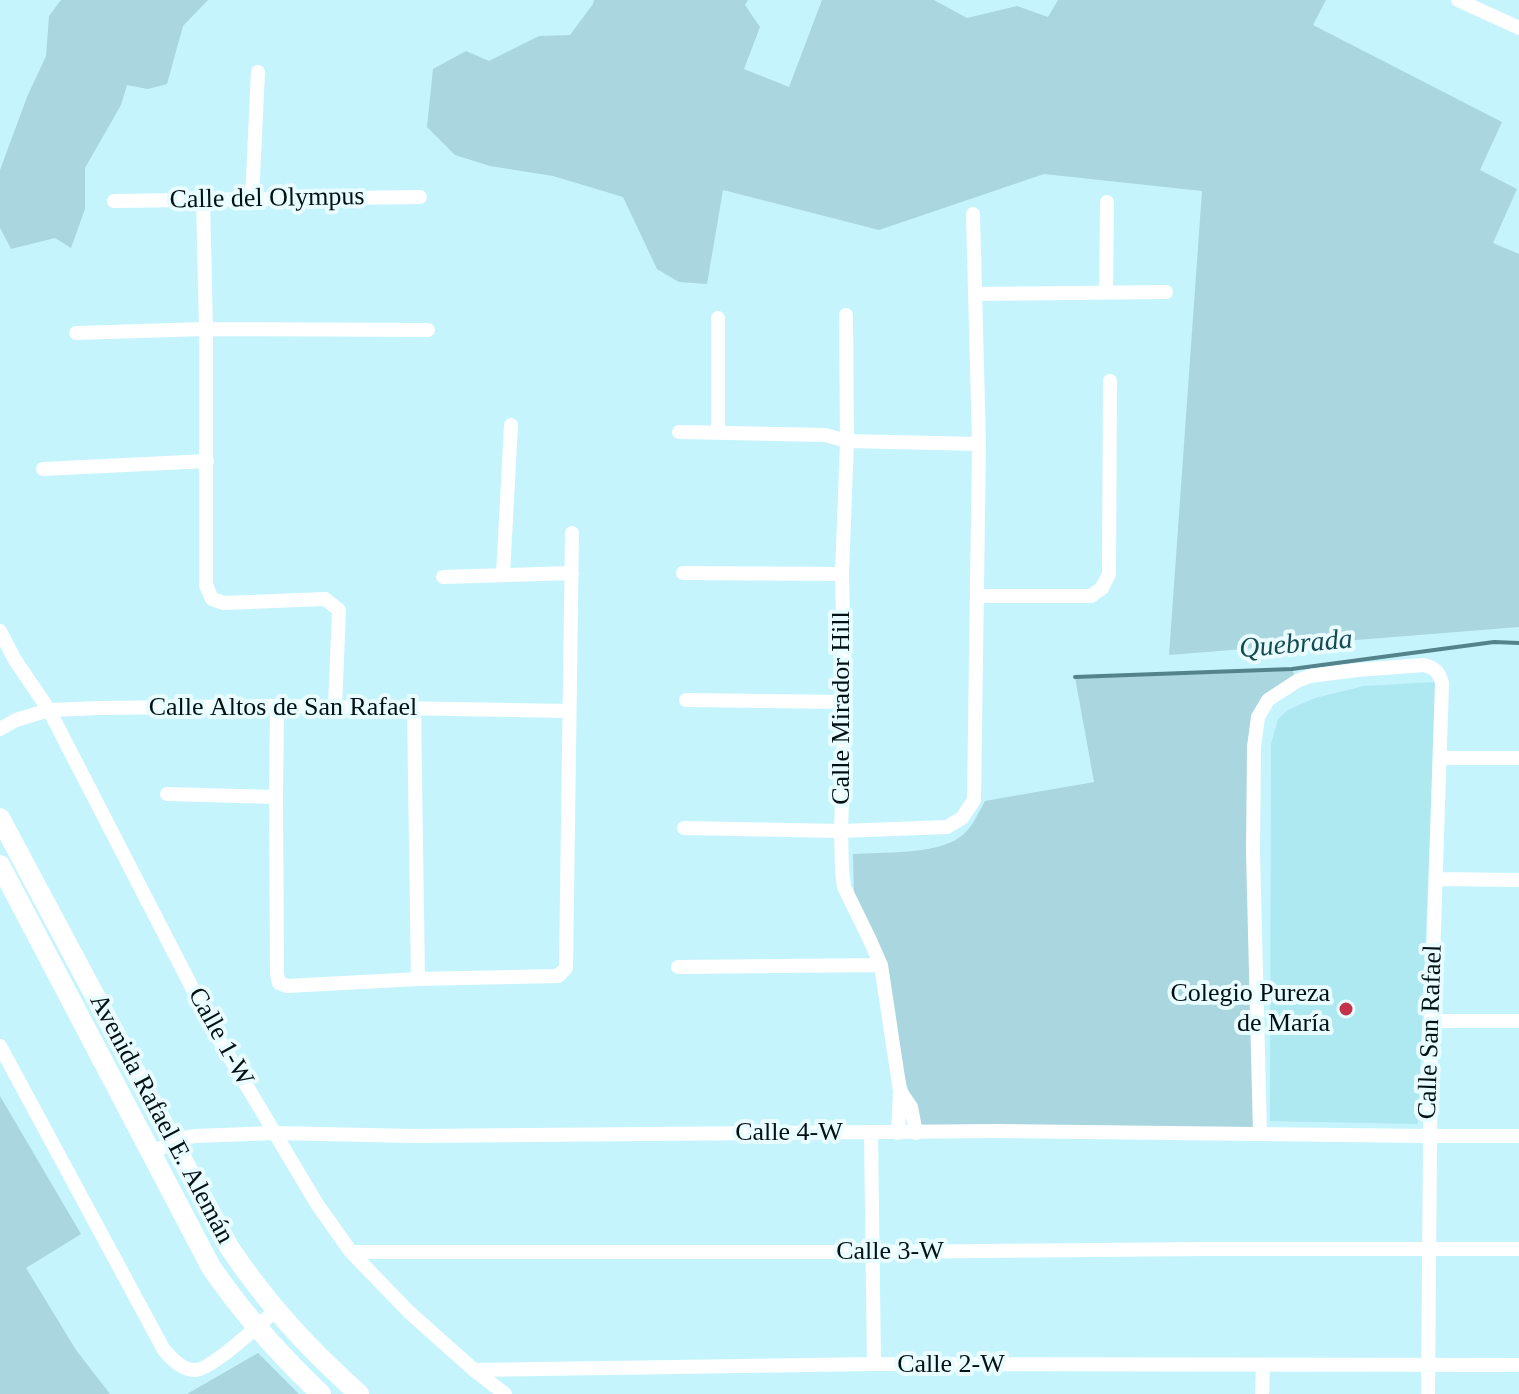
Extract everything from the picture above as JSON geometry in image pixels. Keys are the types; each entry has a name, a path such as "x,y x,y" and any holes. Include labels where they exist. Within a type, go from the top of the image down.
{"main road":[{"name":"Avenida Rafael E. Alemán","path":"0,818 229,1247 275,1311 319,1358 359,1394"},
{"name":"Avenida Rafael E. Alemán","path":"0,865 211,1267 256,1327 321,1394"}],"street":[{"path":"1458,0 1519,28"},
{"path":"252,199 258,72"},
{"name":"Calle del Olympus","path":"114,201 420,197"},
{"path":"203,200 206,585 212,599 224,603 325,599 332,603 339,610 335,707"},
{"path":"1106,292 1107,202"},
{"path":"684,828 841,831 947,827 962,818 974,800 979,444 973,214"},
{"path":"976,294 1166,292"},
{"name":"Calle Mirador Hill","path":"846,315 847,441 842,574 845,702 841,831 844,887 881,965 900,1091 898,1133"},
{"path":"718,318 718,432"},
{"path":"76,333 206,329 428,330"},
{"path":"978,596 1091,596 1102,588 1109,574 1110,381"},
{"path":"503,575 511,425"},
{"path":"679,432 825,435 847,441 979,444"},
{"path":"43,469 207,461"},
{"path":"277,706 279,983 287,986 563,974 566,968 572,533"},
{"path":"443,577 572,573"},
{"path":"683,573 842,574"},
{"name":"Calle 1-W","path":"0,631 15,660 49,710 217,1036 317,1204 351,1252 409,1312 505,1394"},
{"name":"Calle San Rafael","path":"1260,1133 1253,852 1254,747 1258,717 1268,700 1310,676 1424,665 1437,671 1442,683 1428,1136 1428,1394"},
{"path":"686,700 845,702"},
{"name":"Calle Altos de San Rafael","path":"0,729 16,720 49,710 277,706 569,711"},
{"path":"414,709 418,979"},
{"path":"1441,758 1519,758"},
{"path":"167,794 276,797"},
{"path":"1436,879 1519,880"},
{"path":"678,967 881,965"},
{"path":"1431,1021 1519,1021"},
{"path":"0,1046 164,1350 179,1365 196,1371 210,1365 275,1311"},
{"name":"Calle Mirador Hill","path":"900,1091 911,1107 916,1133"},
{"name":"Calle 4-W","path":"152,1152 195,1136 275,1133 430,1136 998,1131 1519,1136"},
{"path":"871,1132 874,1364"},
{"name":"Calle 3-W","path":"351,1252 1519,1249"},
{"name":"Calle 2-W","path":"474,1370 874,1364 1519,1365"},
{"path":"1262,1394 1263,1365"}],"shaded area":[{"path":"61,0 208,0 183,26 167,84 148,89 127,85 121,105 85,168 85,209 71,248 55,238 11,249 0,228 0,170 46,56 49,16"},
{"path":"594,0 748,0 745,5 760,27 744,69 789,87 822,0 934,0 967,18 1017,6 1048,17 1058,0 1326,0 1313,25 1502,122 1480,170 1517,189 1493,243 1519,254 1519,627 1169,655 1202,191 1044,174 879,230 723,190 707,284 679,282 657,269 623,197 553,176 490,166 455,155 427,127 433,69 466,51 489,61 539,36 570,35"},
{"path":"1292,669 1297,681 1258,717 1260,1133 922,1133 903,1073 883,964 854,902 853,854 908,852 937,847 964,834 985,801 1094,782 1075,677"},
{"name":"Colegio Pureza de María","path":"1436,682 1418,1124 1270,1121 1271,744 1278,719 1288,710 1315,698 1364,686"},
{"path":"0,1096 81,1234 26,1268 76,1350 110,1394 0,1394"},
{"path":"258,1353 299,1394 187,1394"}],"waterway":[{"name":"Quebrada","path":"1075,677 1292,669 1494,642 1519,643"}],"place":[{"name":"Colegio Pureza de María","path":"1346,1009"}]}
